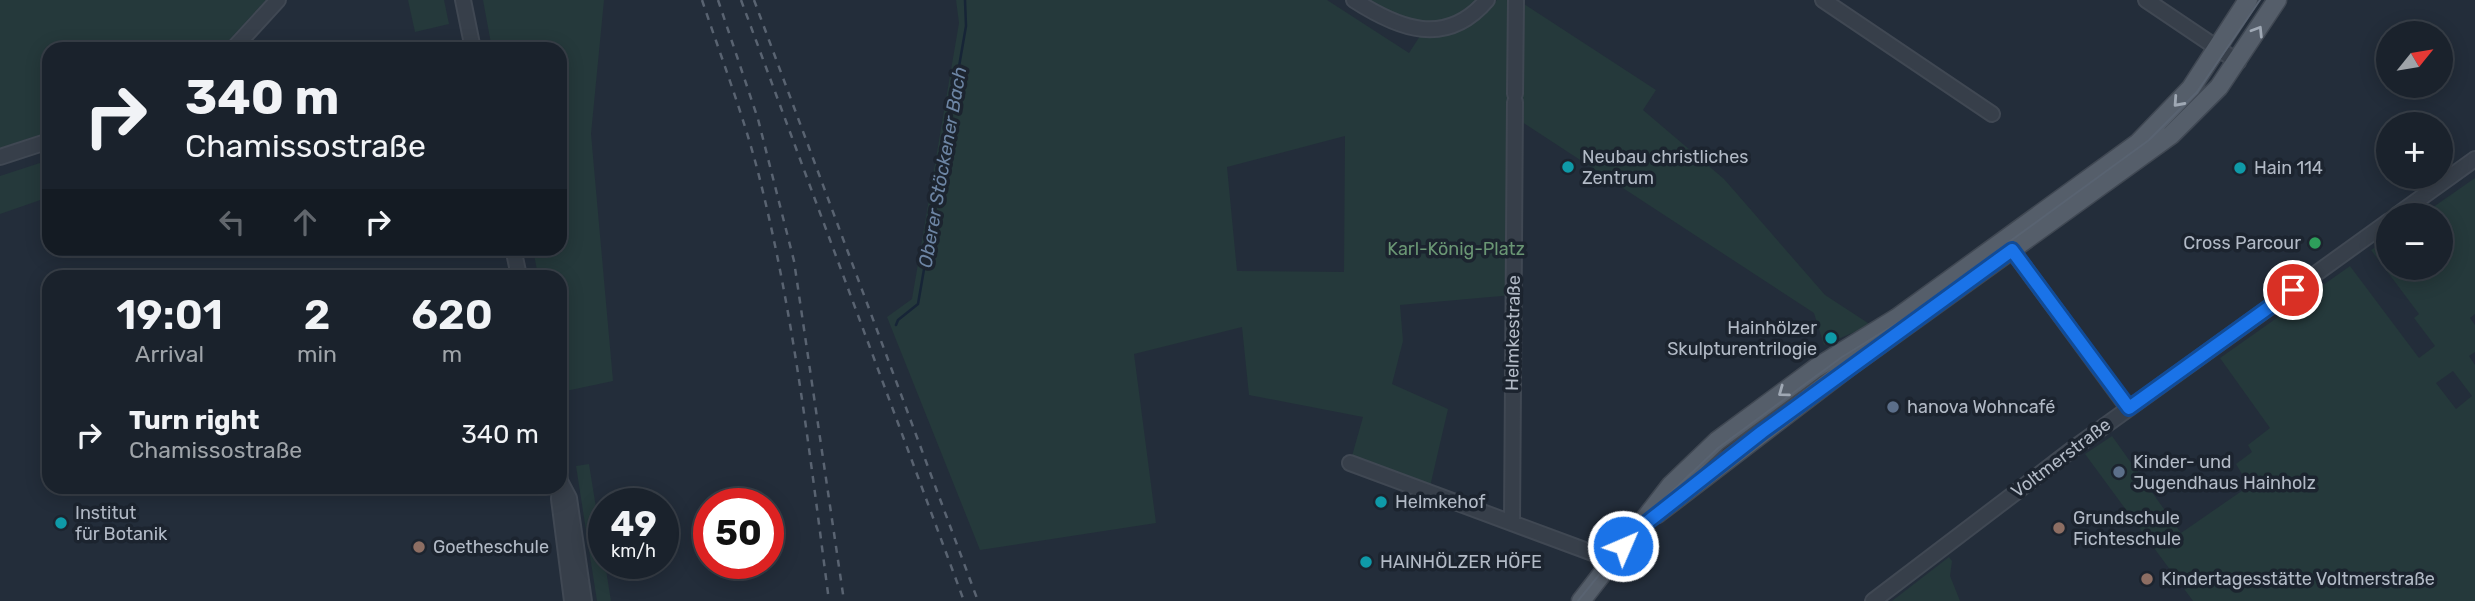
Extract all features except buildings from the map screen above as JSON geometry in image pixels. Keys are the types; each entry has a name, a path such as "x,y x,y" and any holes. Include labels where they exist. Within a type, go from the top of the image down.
{"main road":[{"path":"2009,245 2138,143 2191,88 2248,0"},
{"path":"1581,601 1671,485 1717,441 1816,368 2009,245 2171,135 2219,87 2277,0"}],"street":[{"path":"239,42 278,0"},
{"path":"463,0 472,42"},
{"path":"1354,0 1387,21 1407,28 1423,29 1443,28 1468,18 1486,0"},
{"name":"Helmkestraße","path":"1512,523 1516,0"},
{"path":"1823,0 1992,114"},
{"path":"2146,0 2238,62"},
{"path":"0,157 42,143"},
{"path":"2414,203 2475,159"},
{"name":"Voltmerstraße","path":"1873,601 2129,408 2376,230"},
{"path":"2009,245 2129,408"},
{"path":"1350,463 1598,555 1610,562"},
{"path":"559,494 572,601"},
{"path":"567,494 584,601"}],"green space":[{"path":"0,0 266,0 227,42 42,42 42,134 0,148"},
{"path":"408,0 444,0 449,24 415,32"},
{"path":"483,0 604,0 591,134 613,381 567,391 567,270 537,270 534,256 567,256 567,42 491,42"},
{"name":"Karl-König-Platz","path":"956,0 1327,0 1409,53 1420,36 1462,27 1480,16 1497,0 1512,0 1507,205 1513,295 1400,305 1403,341 1392,384 1448,409 1429,491 1350,463 1363,417 1249,395 1242,327 1134,354 1156,523 980,550 887,317 912,299 959,23","holes":["1345,136 1344,272 1237,271 1227,167"]},
{"path":"1361,0 1486,0 1479,9 1423,29"},
{"path":"1521,2 1656,90 1643,110 1724,179 1825,295 1871,325 1824,345 1814,313 1522,122"},
{"path":"42,162 42,199 0,214 0,176"},
{"path":"2475,178 2475,314 2470,318 2475,325 2475,352 2469,356 2475,365 2475,601 2193,601 2085,454 2112,436 2181,533 2249,486 2236,464 2252,452 2248,445 2270,428 2220,358 2350,266 2419,358 2435,346 2414,318 2419,314 2394,280 2453,280 2453,203 2439,203","holes":["2453,371 2472,396 2456,409 2436,383"]},
{"path":"589,464 593,488 588,488 588,543 576,466"},
{"path":"1949,557 1952,561 1950,576 1960,601 1892,601"},
{"path":"594,579 607,579 611,601 597,601"}],"waterway":[{"name":"Oberer Stöckener Bach","path":"896,325 898,320 918,304 966,26 965,0"}],"tram line":[{"path":"1578,601 1649,513 1718,448 1842,357 1902,320 2149,140 2197,92 2260,0"},
{"path":"1700,475 1761,428"}],"railway":[{"path":"702,0 746,129 771,225 800,385 829,601"},
{"path":"718,0 758,119 794,261 844,601"},
{"path":"741,0 964,601"},
{"path":"754,0 978,601"}],"place":[{"name":"Neubau christliches Zentrum","path":"1568,167"},
{"name":"Hain 114","path":"2240,168"},
{"name":"Cross Parcour","path":"2315,243"},
{"name":"Hainhölzer Skulpturentrilogie","path":"1831,338"},
{"name":"hanova Wohncafé","path":"1893,407"},
{"name":"Kinder- und Jugendhaus Hainholz","path":"2119,472"},
{"name":"Helmkehof","path":"1381,502"},
{"name":"Institut für Botanik","path":"61,523"},
{"name":"Grundschule Fichteschule","path":"2059,528"},
{"name":"Goetheschule","path":"419,547"},
{"name":"HAINHÖLZER HÖFE","path":"1366,562"},
{"name":"Kindertagesstätte Voltmerstraße","path":"2147,579"}],"route":[{"path":"1623,546 1636,531 1762,432 2012,250 2129,408 2293,290"}]}
